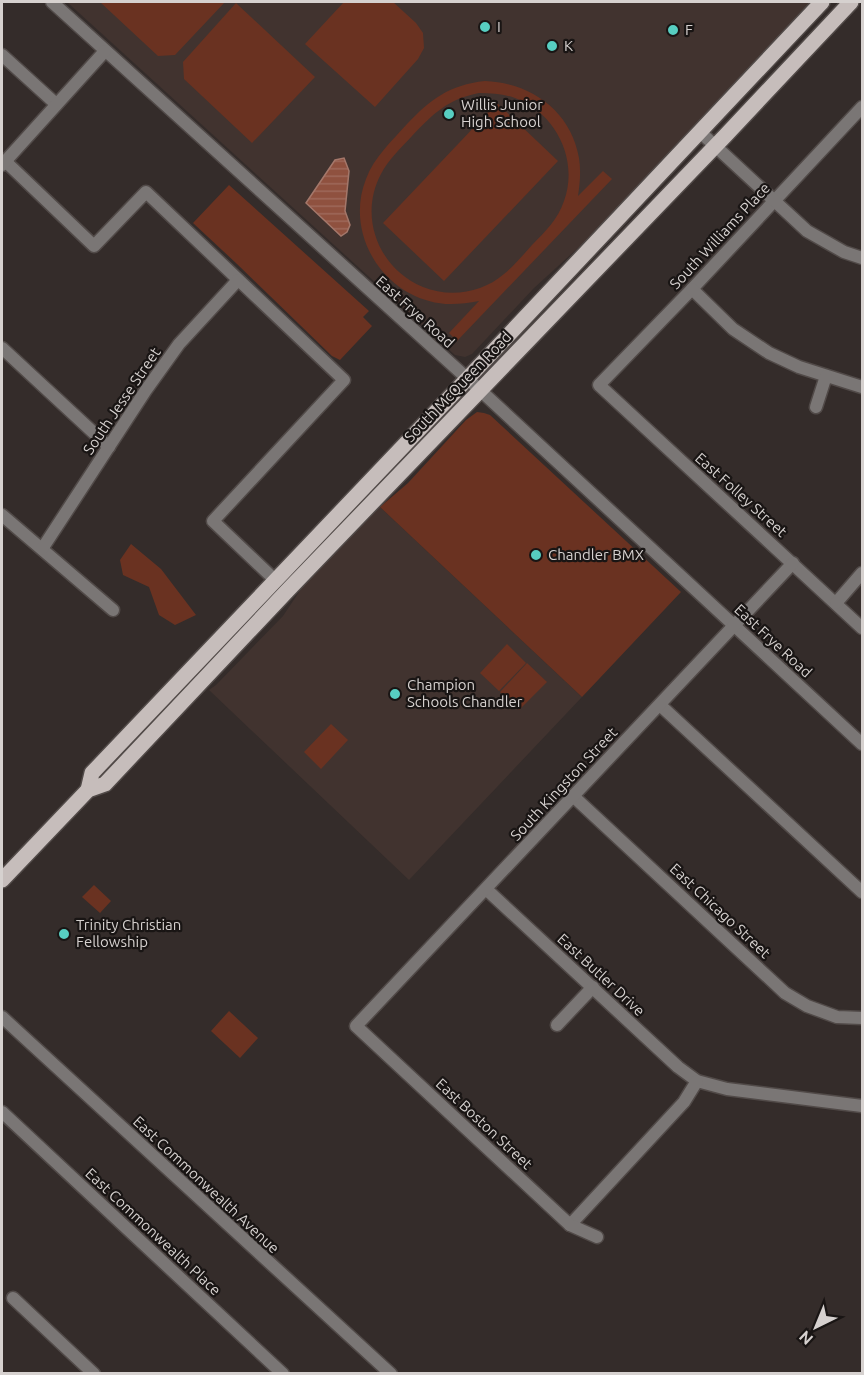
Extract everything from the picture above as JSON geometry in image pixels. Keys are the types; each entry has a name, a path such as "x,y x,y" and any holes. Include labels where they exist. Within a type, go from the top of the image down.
{"main road":[{"name":"South McQueen Road","path":"88,790 92,773 822,2"},
{"name":"South McQueen Road","path":"2,880 88,790 105,784 851,2"},
{"path":"275,580 287,591"}],"street":[{"name":"East Frye Road","path":"52,2 480,390 862,744"},
{"path":"105,51 3,163 94,246 146,192 344,380 213,521 275,580"},
{"path":"2,55 56,104"},
{"name":"South Williams Place","path":"599,385 773,201 861,112"},
{"path":"699,131 807,231 844,252 862,258"},
{"name":"South Jesse Street","path":"42,549 146,390 179,344 238,280"},
{"path":"692,289 733,329 769,353 799,367 862,387"},
{"path":"2,348 109,447"},
{"path":"816,407 826,376"},
{"name":"East Folley Street","path":"599,385 862,628"},
{"path":"2,515 113,610"},
{"name":"South Kingston Street","path":"356,1026 793,563"},
{"path":"836,603 862,573"},
{"path":"660,705 862,892"},
{"name":"East Chicago Street","path":"573,796 786,993 807,1006 837,1017 862,1018"},
{"name":"East Butler Drive","path":"486,889 678,1067 697,1081"},
{"path":"556,1025 593,987"},
{"name":"East Commonwealth Avenue","path":"2,1017 391,1374"},
{"name":"East Boston Street","path":"356,1026 570,1225 597,1237"},
{"path":"570,1225 684,1102 697,1081 727,1089 862,1106"},
{"name":"East Commonwealth Place","path":"2,1112 283,1374"},
{"path":"13,1298 94,1374"}],"shaded area":[{"name":"Willis Junior High School","path":"67,2 814,2 601,227 534,288 472,354 465,357 455,355"},
{"path":"100,2 225,2 175,55 158,56"},
{"path":"344,2 393,2 416,23 423,33 424,48 418,59 375,107 305,44"},
{"path":"236,3 315,77 252,143 184,79 183,62"},
{"path":"485,81 518,87 533,94 558,114 575,141 580,168 578,196 603,171 612,179 457,341 449,333 479,301 454,304 435,303 411,294 394,283 370,253 363,236 360,217 361,198 369,171 407,124 433,100 451,90","holes":["479,93 515,98 542,115 552,126 566,154 568,185 564,201 555,219 511,268 486,286 476,289 455,293 433,290 408,279 384,255 373,224 374,190 391,159 435,114 450,103"]},
{"path":"497,103 558,161 444,281 383,223"},
{"path":"344,158 349,171 345,211 350,225 347,232 341,236 306,203 335,160"},
{"path":"229,185 369,311 363,317 372,326 340,360 332,356 193,223"},
{"name":"Chandler BMX","path":"477,412 490,415 681,592 582,697 380,507 408,483 466,420"},
{"name":"Champion Schools Chandler","path":"380,507 582,697 409,880 209,690 283,616 307,580"},
{"path":"131,544 161,569 196,615 175,625 159,615 149,587 123,575 120,560"},
{"path":"507,644 526,663 499,691 480,673"},
{"path":"527,663 547,682 519,710 500,692"},
{"path":"331,724 348,740 321,769 304,752"},
{"path":"94,885 111,901 100,913 82,897"},
{"path":"229,1011 258,1038 240,1058 211,1031"}],"place":[{"name":"I","path":"485,27"},
{"name":"F","path":"673,30"},
{"name":"K","path":"552,46"},
{"name":"Willis Junior High School","path":"449,114"},
{"name":"Chandler BMX","path":"536,555"},
{"name":"Champion Schools Chandler","path":"395,694"},
{"name":"Trinity Christian Fellowship","path":"64,934"}]}
